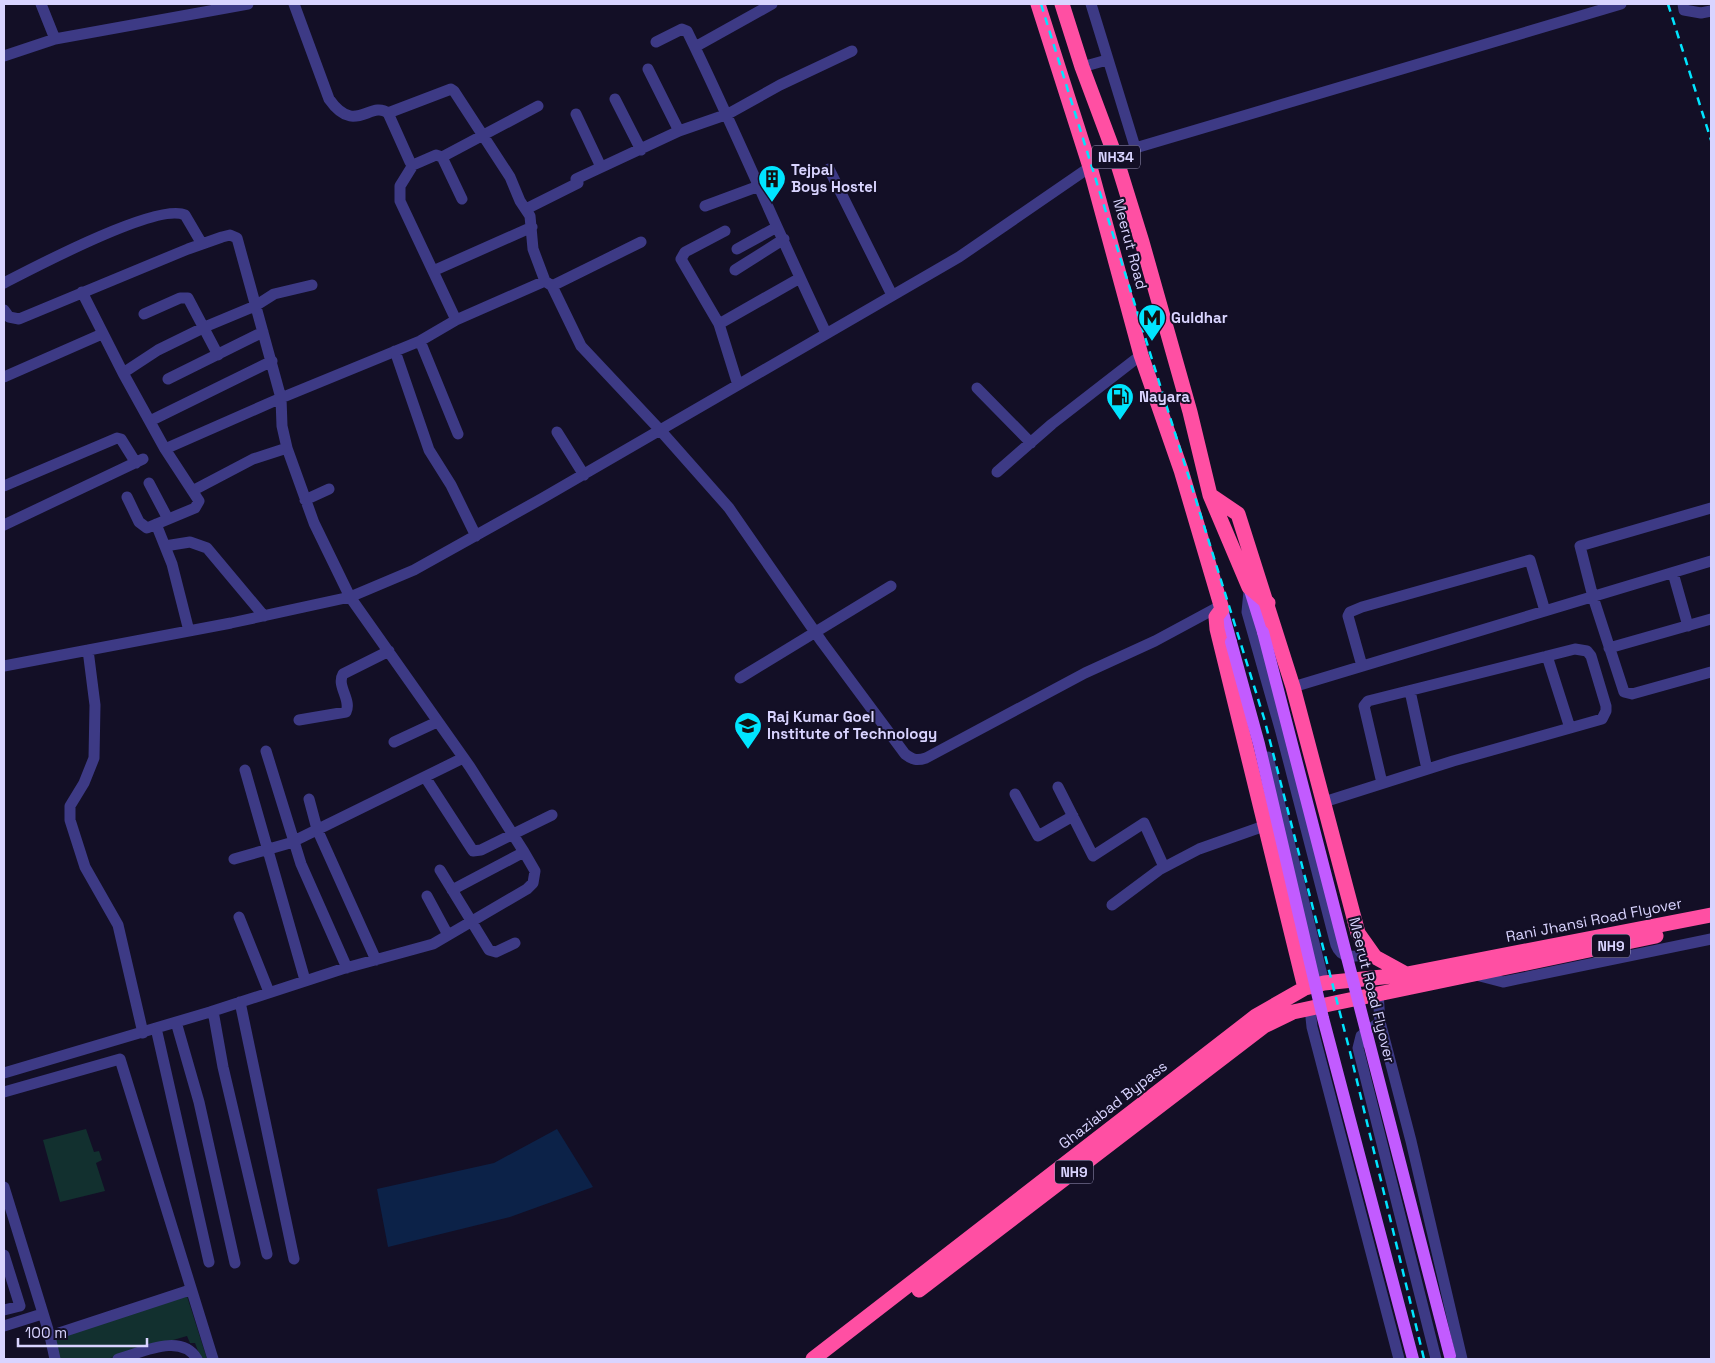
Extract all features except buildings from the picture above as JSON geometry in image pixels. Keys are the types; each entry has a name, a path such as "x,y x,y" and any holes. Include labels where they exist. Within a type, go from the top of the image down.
{"highway":[{"name":"Meerut Road","path":"1038,4 1090,167 1141,354 1190,502 1221,608"},
{"name":"Meerut Road","path":"1062,4 1082,67 1115,154 1162,313 1210,495 1249,587"},
{"path":"1190,502 1210,495 1238,514 1268,603 1293,687 1356,924 1363,941 1372,954 1382,963 1407,974"},
{"path":"1249,587 1268,603"},
{"path":"1221,608 1216,618 1218,635 1267,825 1305,988"},
{"name":"Rani Jhansi Road Flyover","path":"1476,974 1512,960 1711,915"},
{"name":"Rani Jhansi Road Flyover","path":"1484,960 1512,960 1711,925"},
{"path":"1297,958 1316,951"},
{"name":"NH9","path":"1324,983 1407,974 1484,960"},
{"name":"NH9","path":"1378,993 1476,974"},
{"name":"Ghaziabad Bypass","path":"813,1359 1256,1016 1305,988 1324,983"},
{"name":"Ghaziabad Bypass","path":"829,1359 1264,1026 1281,1017 1310,1008 1378,993"}],"main road":[{"name":"Meerut Road Flyover","path":"1249,587 1263,632 1337,915 1377,1081 1450,1358"},
{"name":"NH34","path":"1221,608 1259,744 1323,1018 1413,1359"}],"street":[{"path":"41,4 55,39"},
{"path":"4,56 55,39 248,4"},
{"path":"294,4 329,99 335,108 350,116 381,110 388,113 413,165"},
{"path":"694,47 772,4"},
{"path":"1091,4 1135,147"},
{"path":"1115,154 1621,4"},
{"path":"1682,4 1684,10 1711,11"},
{"path":"656,42 684,29 728,114 826,333"},
{"path":"526,209 601,168 679,131 728,114 780,85 852,51"},
{"path":"1082,67 1107,60"},
{"path":"648,69 679,131"},
{"path":"388,113 451,89 483,134 510,177 532,220 533,249 581,346 660,430 729,508 815,632 905,754 918,760 1006,716 1085,673 1221,608 1230,616 1324,983"},
{"path":"615,99 640,150"},
{"path":"456,320 400,201 400,186 413,165 436,155 442,156 538,106"},
{"path":"576,114 601,168"},
{"path":"442,156 462,199"},
{"path":"4,666 264,616 350,596 414,570 584,475 959,257 1090,167"},
{"path":"829,168 892,295"},
{"path":"705,206 759,186"},
{"path":"4,283 41,263 141,221 175,213 185,215 202,244"},
{"path":"433,271 532,227"},
{"path":"737,249 777,227"},
{"path":"725,231 685,252 681,259 719,324 738,385"},
{"path":"4,310 9,317 19,319 202,244 230,235 237,238 272,361 276,383 282,398 282,426 288,448 305,500 350,596 464,758 535,872 533,882 527,889 448,935 419,949 305,980 213,1011 4,1073"},
{"path":"735,270 784,239"},
{"path":"165,449 420,341 456,320 549,284 641,242"},
{"path":"719,324 800,278"},
{"path":"122,373 158,350 255,306 274,294 312,285"},
{"path":"82,292 122,373 165,449 194,490 199,501 194,508 148,528 143,525 127,497"},
{"path":"144,314 184,297 190,301 218,355"},
{"path":"168,379 263,332"},
{"path":"4,377 102,334"},
{"path":"420,341 458,434"},
{"path":"395,351 429,450 451,486 476,536"},
{"path":"997,472 1089,394 1141,354"},
{"path":"150,421 272,361"},
{"path":"977,388 1031,443"},
{"path":"557,432 584,475"},
{"path":"4,486 117,438 121,439 140,461 4,525"},
{"path":"194,490 253,459 288,448"},
{"path":"149,483 168,519"},
{"path":"305,500 329,489"},
{"path":"1711,508 1580,546 1621,687 1627,694 1711,672"},
{"path":"156,524 172,564 189,631"},
{"path":"165,546 190,542 207,548 264,616"},
{"path":"1362,666 1348,614 1362,607 1530,560 1545,611"},
{"path":"1293,687 1711,561"},
{"path":"1673,573 1688,626"},
{"path":"740,678 891,586"},
{"path":"1249,587 1248,612 1336,945 1339,953 1343,956 1354,957 1372,954"},
{"path":"1609,648 1711,619"},
{"path":"1324,802 1427,769 1602,719 1606,711 1591,656 1582,649 1368,700 1364,706 1382,783"},
{"path":"88,650 95,705 94,758 84,784 70,806 70,820 85,866 118,925 143,1032"},
{"path":"299,720 346,712 348,705 341,681 343,674 389,651"},
{"path":"1547,656 1570,728"},
{"path":"1410,691 1427,769"},
{"path":"394,742 437,722"},
{"path":"266,752 292,842 347,968"},
{"path":"234,859 292,842 464,758"},
{"path":"245,770 305,980"},
{"path":"425,777 473,851 481,850 552,815"},
{"path":"1058,787 1093,856 1144,823 1164,867"},
{"path":"1015,794 1038,836 1073,816"},
{"path":"309,799 317,829 376,960"},
{"path":"1112,905 1164,867 1212,843 1267,825"},
{"path":"452,890 524,852"},
{"path":"440,870 491,952 496,952 515,943"},
{"path":"427,896 448,935"},
{"path":"1484,960 1508,947 1711,909"},
{"path":"239,917 268,992"},
{"path":"1476,974 1503,982 1711,939"},
{"path":"1378,993 1380,1022 1411,1141 1462,1359"},
{"path":"240,1002 294,1259"},
{"path":"1310,1008 1312,1027 1399,1359"},
{"path":"213,1011 223,1067 267,1254"},
{"path":"176,1022 199,1102 236,1262"},
{"path":"1380,1022 1361,1036 1358,1048 1436,1359"},
{"path":"156,1028 208,1262"},
{"path":"4,1092 120,1059 190,1290 213,1359"},
{"path":"4,1187 50,1336 55,1359"},
{"path":"4,1255 20,1306 4,1310"},
{"path":"50,1336 190,1290"},
{"path":"4,1326 42,1314"},
{"path":"118,1359 174,1345 189,1349 197,1359"}],"green space":[{"path":"86,1129 94,1152 99,1151 102,1160 96,1163 105,1191 60,1202 43,1140"},
{"path":"186,1293 207,1359 201,1359 195,1343 190,1343 187,1336 107,1359 55,1359 52,1337"}],"water":[{"path":"557,1129 593,1187 510,1217 388,1247 377,1189 494,1163"}],"railway":[{"path":"1041,4 1264,718 1350,1052 1424,1359"},
{"path":"1668,4 1711,140"}],"place":[{"name":"Tejpal Boys Hostel","path":"772,203"},
{"name":"Guldhar","path":"1152,342"},
{"name":"Nayara","path":"1120,421"},
{"name":"Raj Kumar Goel Institute of Technology","path":"748,750"}]}
